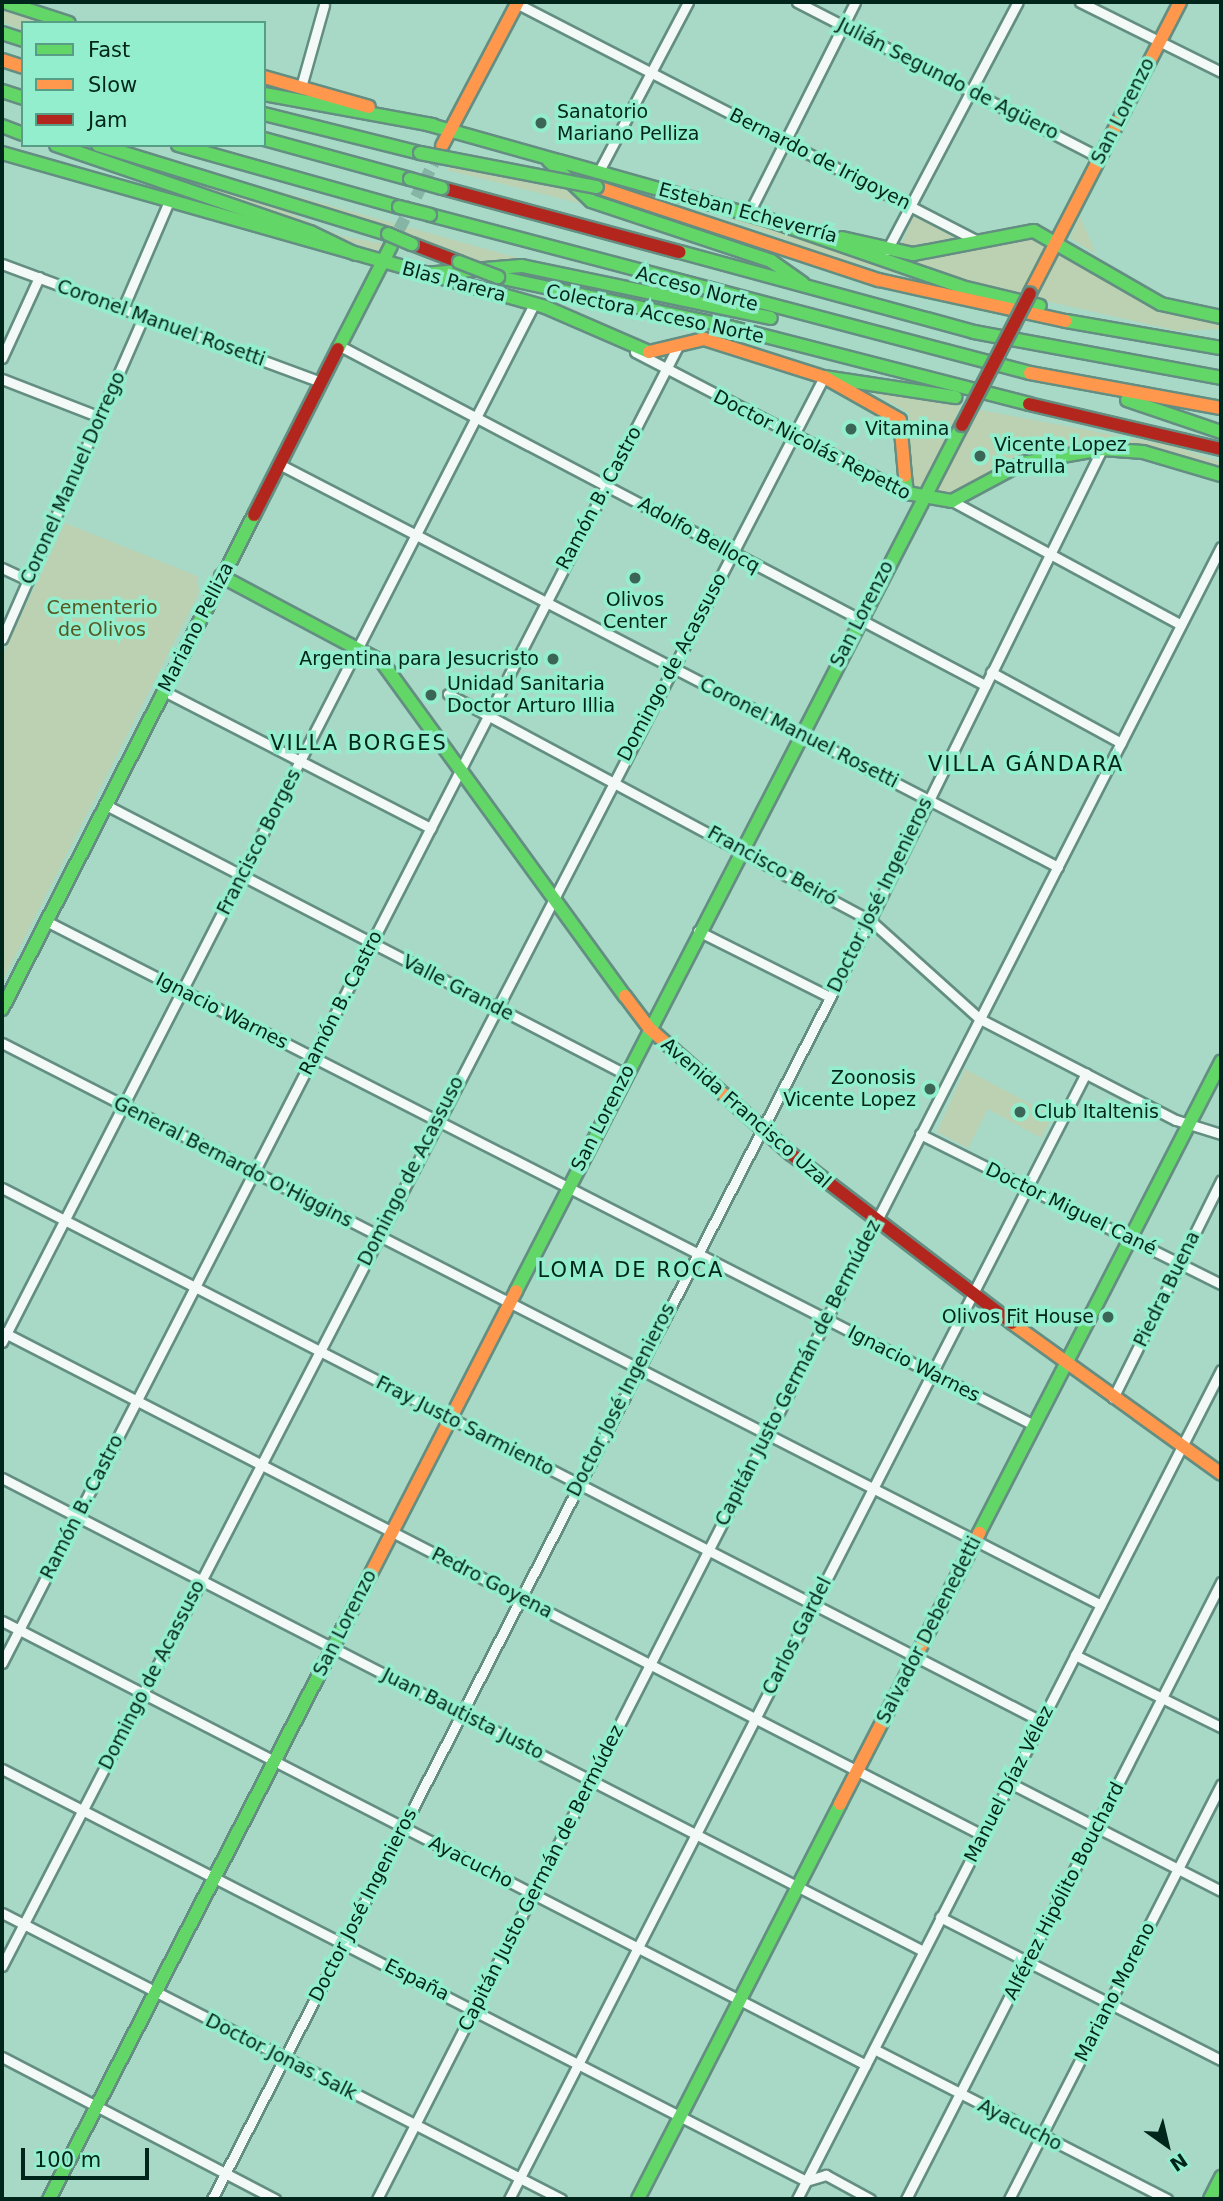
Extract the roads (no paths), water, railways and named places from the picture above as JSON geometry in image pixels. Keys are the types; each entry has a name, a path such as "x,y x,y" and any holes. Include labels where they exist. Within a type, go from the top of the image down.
{"main road":[{"path":"4,2 63,21"},
{"path":"442,146 516,2"},
{"name":"San Lorenzo","path":"49,2199 740,848 1180,2"},
{"path":"2,33 21,39"},
{"path":"2,60 21,66"},
{"name":"Esteban Echeverría","path":"266,78 549,160 887,250 913,254 1027,229 1055,241 1161,304 1221,317"},
{"path":"2,91 21,97"},
{"path":"266,94 433,125"},
{"path":"266,114 420,153 597,187 879,280 1221,348"},
{"path":"2,117 21,122"},
{"path":"2,126 21,133"},
{"name":"Acceso Norte","path":"266,140 993,337 1221,378"},
{"path":"62,147 310,232 356,254"},
{"name":"Colectora Acceso Norte","path":"104,147 390,240 412,244 498,277 722,325 1221,449"},
{"name":"Acceso Norte","path":"185,147 836,328 1085,386 1221,408"},
{"name":"Blas Parera","path":"2,153 534,304 632,350 655,353 680,342 713,341 824,377 900,421 907,493"},
{"path":"549,160 591,201 771,261 813,290"},
{"path":"766,219 962,287 1161,338"},
{"name":"Mariano Pelliza","path":"2,1009 104,804 383,263 390,240"},
{"path":"423,274 522,266 703,309 836,328"},
{"path":"1199,374 1221,373"},
{"path":"824,377 1055,409"},
{"path":"1085,386 1221,432"},
{"path":"1190,440 1221,456"},
{"path":"952,501 1023,463 1102,449 1143,452 1221,475"},
{"name":"Doctor Nicolás Repetto","path":"907,493 921,499 952,501"},
{"name":"Avenida Francisco Uzal","path":"221,576 360,646 387,668 460,772 649,1028 760,1130 876,1222 1065,1364 1221,1474"},
{"name":"Salvador Debenedetti","path":"638,2199 1221,1062"},
{"path":"1210,2199 1221,2177"}],"street":[{"name":"Bernardo de Irigoyen","path":"516,2 976,240"},
{"path":"598,173 688,2"},
{"name":"Julián Segundo de Agüero","path":"797,2 1099,157"},
{"path":"749,213 855,2"},
{"path":"887,250 1018,2"},
{"path":"1080,2 1220,68"},
{"path":"301,87 324,5"},
{"path":"123,308 169,201"},
{"name":"Coronel Manuel Rosetti","path":"2,264 321,382"},
{"path":"2,358 39,277"},
{"name":"Francisco Borges","path":"3,1336 301,762 534,304"},
{"name":"Coronel Manuel Dorrego","path":"2,639 144,316"},
{"name":"Ramón B. Castro","path":"2,1663 460,772 544,602 680,342"},
{"name":"Adolfo Bellocq","path":"340,346 985,685"},
{"name":"Doctor Nicolás Repetto","path":"632,350 793,438 907,493"},
{"name":"Domingo de Acassuso","path":"2,1966 200,1580 321,1353 377,1235 551,896 824,377"},
{"path":"2,379 100,417"},
{"name":"Doctor José Ingenieros","path":"212,2199 696,1251 870,920 927,799 1102,449"},
{"name":"Coronel Manuel Rosetti","path":"279,464 418,531 544,602 1058,867"},
{"name":"Doctor Nicolás Repetto","path":"952,501 1181,625"},
{"name":"Capitán Justo Germán de Bermúdez","path":"377,2199 1221,547"},
{"path":"2,568 28,580"},
{"path":"991,672 1121,743"},
{"path":"164,691 431,828"},
{"name":"Francisco Beiró","path":"448,694 870,920 980,1019 1189,1123 1221,1135"},
{"name":"Valle Grande","path":"104,804 625,1074"},
{"name":"Ignacio Warnes","path":"46,921 1034,1425"},
{"path":"698,931 830,998"},
{"name":"General Bernardo O'Higgins","path":"2,1043 1101,1605"},
{"name":"Carlos Gardel","path":"509,2199 1086,1073"},
{"name":"Doctor Miguel Cané","path":"920,1134 1221,1284"},
{"name":"Piedra Buena","path":"1113,1398 1221,1180"},
{"name":"Fray Justo Sarmiento","path":"2,1188 1041,1721"},
{"name":"Pedro Goyena","path":"3,1336 263,1465 982,1835"},
{"name":"Manuel Díaz Vélez","path":"797,2199 1221,1370"},
{"name":"Juan Bautista Justo","path":"2,1478 923,1951"},
{"name":"Alférez Hipólito Bouchard","path":"906,2199 1221,1582"},
{"name":"Ayacucho","path":"2,1621 866,2065"},
{"path":"1075,1655 1221,1727"},
{"name":"España","path":"2,1769 806,2181 825,2175 870,2199"},
{"path":"1010,1783 1221,1891"},
{"name":"Mariano Moreno","path":"1009,2199 1221,1784"},
{"name":"Doctor Jonas Salk","path":"2,1913 561,2199"},
{"path":"940,1917 1221,2060"},
{"name":"Ayacucho","path":"874,2049 1167,2199"},
{"path":"2,2057 275,2199"}],"tunnel":[{"path":"391,245 441,149"}],"place":[{"name":"Sanatorio Mariano Pelliza","path":"541,123"},
{"name":"Vitamina","path":"851,429"},
{"name":"Vicente Lopez Patrulla","path":"980,456"},
{"name":"Olivos Center","path":"635,578"},
{"name":"Argentina para Jesucristo","path":"553,659"},
{"name":"Unidad Sanitaria Doctor Arturo Illia","path":"431,695"},
{"name":"Zoonosis Vicente Lopez","path":"930,1089"},
{"name":"Club Italtenis","path":"1020,1112"},
{"name":"Olivos Fit House","path":"1108,1317"}],"district":[{"name":"VILLA BORGES","path":"359,743"},
{"name":"VILLA GÁNDARA","path":"1026,764"},
{"name":"LOMA DE ROCA","path":"631,1270"}],"park label":[{"name":"Cementerio de Olivos","path":"102,619"}]}
